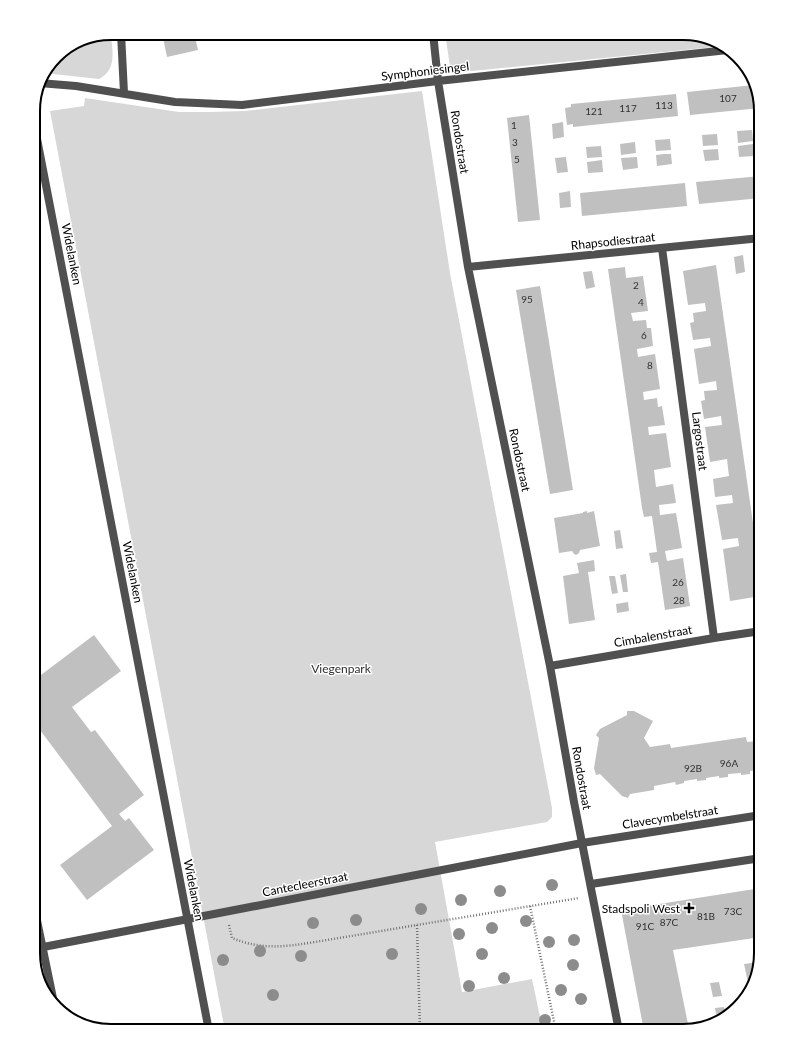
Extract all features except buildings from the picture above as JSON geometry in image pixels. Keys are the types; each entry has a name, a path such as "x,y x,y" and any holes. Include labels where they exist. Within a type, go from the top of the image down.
{"street":[{"path":"121,40 124,93"},
{"name":"Rondostraat","path":"434,40 438,81 468,267 550,666 574,802 618,1024"},
{"name":"Symphoniesingel","path":"46,84 76,86 175,102 242,105 438,81 719,51"},
{"name":"Widelanken","path":"40,154 208,1024"},
{"name":"Rhapsodiestraat","path":"468,267 754,239"},
{"name":"Largostraat","path":"662,248 714,638"},
{"name":"Cimbalenstraat","path":"550,666 754,632"},
{"name":"Clavecymbelstraat","path":"582,843 754,816"},
{"name":"Cantecleerstraat","path":"42,946 582,843"},
{"path":"591,884 754,859"},
{"path":"40,936 51,991"}],"path":[{"path":"226,911 232,938 246,944 263,947 304,944 593,895"},
{"path":"530,906 555,1024"},
{"path":"417,925 420,1024"}],"green space":[{"path":"111,40 113,55 111,66 99,79 51,74 64,58 84,45 93,42"},
{"path":"446,40 687,40 701,42 713,47 451,73"},
{"name":"Viegenpark","path":"422,91 450,273 552,808 552,817 547,822 435,842 462,992 532,979 542,1024 224,1024 50,111 84,106 85,98 179,112 245,111"}],"place":[{"name":"Stadspoli West","path":"689,908"}]}
